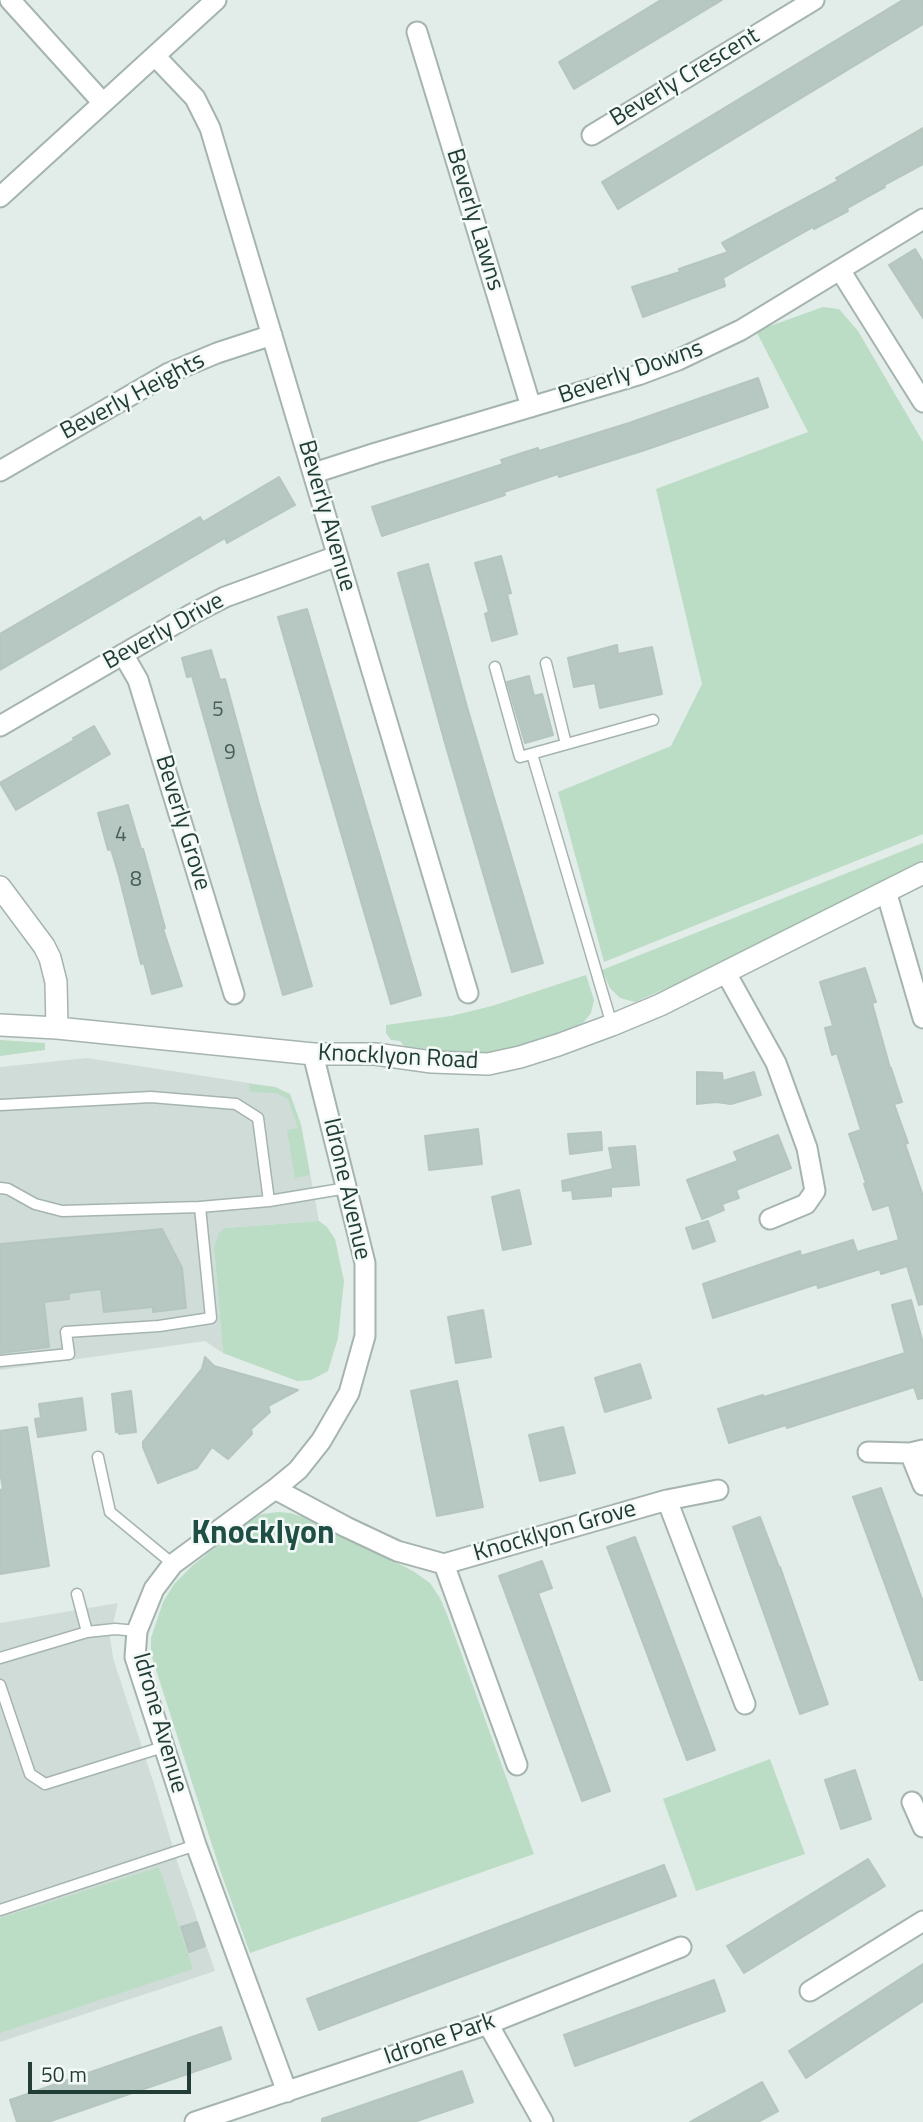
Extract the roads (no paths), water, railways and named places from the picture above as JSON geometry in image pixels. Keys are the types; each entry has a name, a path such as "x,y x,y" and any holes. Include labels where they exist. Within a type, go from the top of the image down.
{"street":[{"path":"10,0 103,103"},
{"path":"0,197 216,0"},
{"name":"Beverly Crescent","path":"592,135 814,0"},
{"name":"Beverly Lawns","path":"417,32 531,407"},
{"name":"Beverly Avenue","path":"155,55 195,98 203,111 226,177 468,993"},
{"name":"Beverly Downs","path":"314,474 638,375 690,355 741,330 923,219"},
{"path":"840,270 923,402"},
{"name":"Beverly Heights","path":"0,471 169,373 217,353 272,335"},
{"name":"Beverly Drive","path":"0,726 225,597 337,556"},
{"name":"Beverly Grove","path":"123,654 138,681 234,994"},
{"name":"Knocklyon Road","path":"0,1025 57,1028 313,1054 375,1054 432,1062 488,1064 612,1026 726,973 923,873"},
{"path":"0,887 50,958 56,982 57,1028"},
{"path":"886,891 923,1018"},
{"path":"726,973 776,1063 807,1148 815,1191 806,1204 770,1219"},
{"name":"Idrone Avenue","path":"287,2092 196,1845 135,1657 137,1632 154,1588 173,1564 298,1470 321,1441 349,1393 365,1336 365,1263 313,1054"},
{"path":"868,1452 916,1452 923,1485"},
{"name":"Knocklyon Grove","path":"275,1489 397,1551 444,1564 667,1500 718,1490"},
{"name":"Knocklyon Grove","path":"667,1500 745,1703"},
{"name":"Knocklyon Grove","path":"444,1564 517,1765"},
{"path":"912,1802 923,1827"},
{"path":"810,1991 923,1921"},
{"name":"Idrone Park","path":"195,2122 488,2024 681,1947"},
{"path":"488,2024 543,2122"}],"lane":[{"path":"546,663 566,744"},
{"path":"495,667 520,757 653,720"},
{"path":"532,754 612,1026"},
{"path":"0,1105 151,1097 236,1104 258,1118 269,1201"},
{"path":"0,1188 8,1189 35,1204 62,1211 200,1207 269,1201 347,1188"},
{"path":"0,1361 69,1354 66,1332 159,1326 211,1318 200,1207"},
{"path":"98,1457 110,1512 173,1564"},
{"path":"77,1594 87,1632"},
{"path":"0,1658 87,1632 115,1629 137,1632"},
{"path":"0,1685 30,1774 45,1784 163,1747"},
{"path":"0,1910 196,1845"}],"district":[{"name":"Knocklyon","path":"263,1535"}]}
